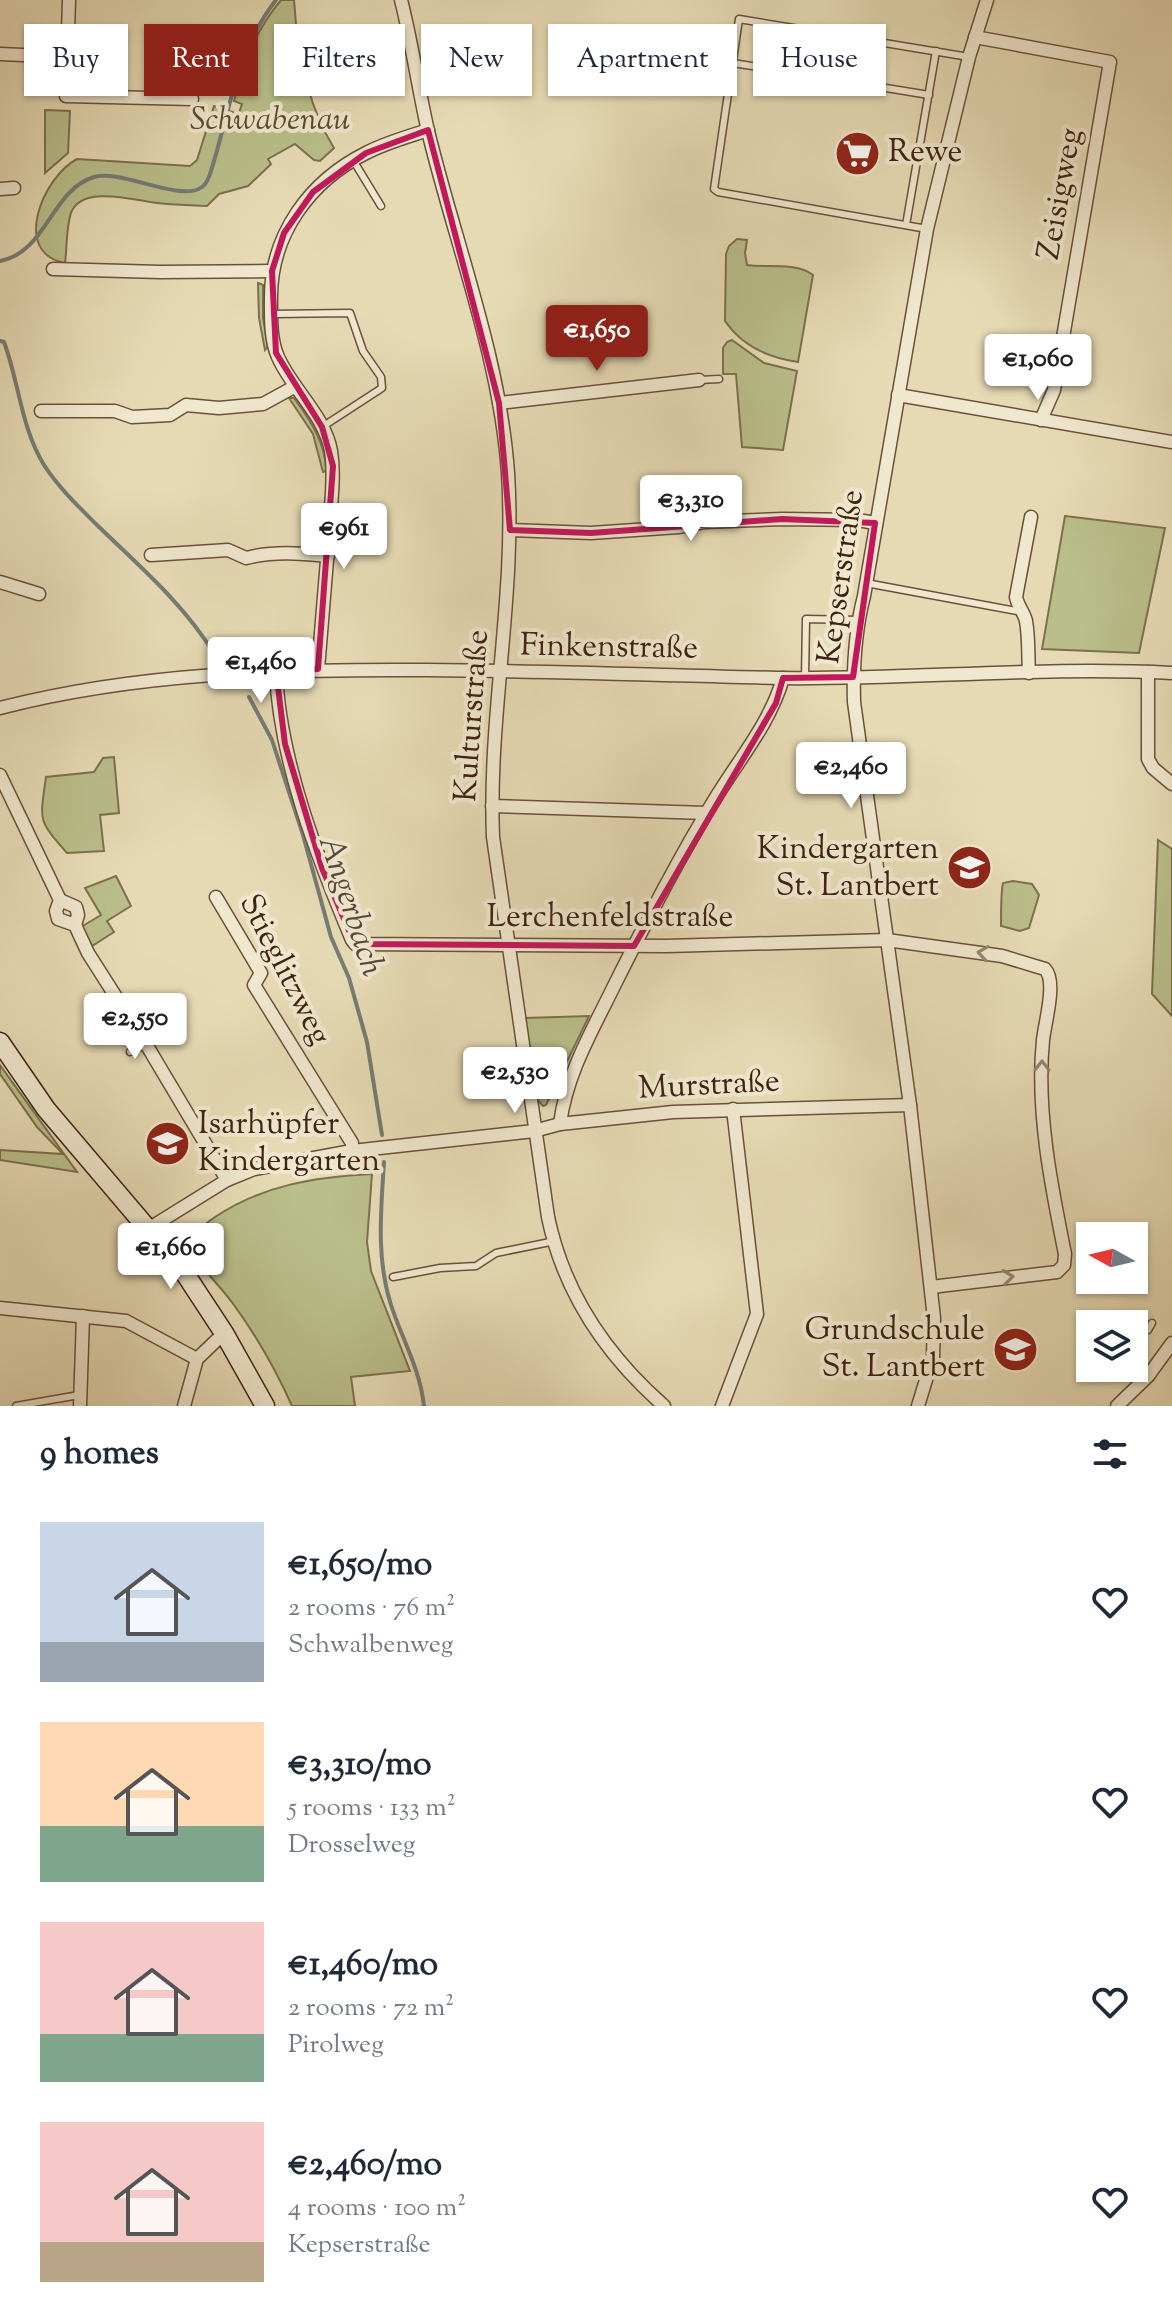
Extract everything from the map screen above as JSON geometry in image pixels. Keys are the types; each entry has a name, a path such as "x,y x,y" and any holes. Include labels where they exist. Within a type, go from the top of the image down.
{"main road":[{"path":"0,1042 46,1109 182,1269 224,1333 265,1406"}],"street":[{"path":"69,0 69,24"},
{"name":"Kulturstraße","path":"401,0 428,130 499,403 508,475 510,530 507,604 499,671 493,837 548,1217 567,1280 593,1328 617,1360 664,1406"},
{"name":"Kepserstraße","path":"918,1406 934,1346 931,1287 853,677 858,620 927,229 969,57 987,0"},
{"name":"Zeisigweg","path":"975,37 1110,62 1054,390 1041,420"},
{"path":"0,54 24,55"},
{"path":"66,96 192,99"},
{"path":"318,669 328,556 333,466 331,448 322,427 294,387 276,353 271,314 272,271 284,233 301,205 336,172 382,146 428,130"},
{"path":"0,189 14,188"},
{"path":"53,269 272,271"},
{"path":"499,403 699,380"},
{"path":"41,411 115,411 132,417 170,415 186,405 219,408 263,404 294,387"},
{"path":"898,395 1172,442"},
{"path":"1029,673 1027,624 1016,597 1031,517"},
{"path":"510,530 591,533 679,527 704,522 782,519 875,523"},
{"path":"151,555 228,550 246,558 265,553 328,556"},
{"path":"0,582 39,594"},
{"name":"Finkenstraße","path":"0,708 49,696 141,681 318,669 783,678 1172,673"},
{"name":"Lerchenfeldstraße","path":"276,671 285,744 322,868 355,944 634,946 887,940 1002,956 1045,969 1051,980 1043,1039 1042,1091 1064,1265 1057,1272 931,1287"},
{"path":"1148,672 1148,759 1153,768 1172,784"},
{"path":"560,1124 573,1073 634,946 706,813 776,703 783,678"},
{"path":"0,775 60,900 56,911 58,919 75,925 119,1005 146,1044 227,1180"},
{"path":"492,806 706,813"},
{"name":"Stieglitzweg","path":"216,897 261,973 254,985 352,1143 352,1151"},
{"name":"Murstraße","path":"148,1229 227,1180 254,1169 352,1151 673,1112 910,1105"},
{"path":"722,1406 757,1314 733,1109"},
{"path":"0,1308 126,1321 197,1359"},
{"path":"79,1401 83,1316"},
{"path":"184,1406 197,1359 224,1333"},
{"path":"1117,1406 1148,1376 1172,1343"}],"lane":[{"path":"737,34 739,19 969,57"},
{"path":"906,225 936,51"},
{"path":"737,64 929,95"},
{"path":"728,96 714,189 718,192 927,229"},
{"path":"353,160 381,206"},
{"path":"271,314 350,313 363,351 381,377 382,388 322,427"},
{"path":"699,380 719,379"},
{"path":"866,583 1022,612"},
{"path":"805,678 806,619 858,620"},
{"path":"130,1052 146,1044"},
{"path":"393,1277 440,1268 476,1266 496,1253 555,1241"},
{"path":"16,1406 79,1401"}],"highlighted area":[{"path":"428,130 499,403 510,530 591,533 782,519 875,523 853,677 783,678 776,703 634,946 355,944 322,868 285,744 276,688 276,671 318,669 333,466 322,427 276,353 272,271 284,233 313,192 366,153"}],"green space":[{"name":"Schwabenau","path":"281,0 294,0 297,24 274,24 274,96 310,96 334,148 320,161 314,160 295,144 268,159 271,164 248,186 219,194 207,206 164,204 110,196 86,199 77,204 71,213 65,263 49,256 39,245 36,230 38,214 53,181 77,159 190,166 197,160 214,106 233,112 237,119 242,104 234,101 235,96 258,96 258,33"},
{"path":"45,110 70,111 68,153 45,173"},
{"path":"737,239 747,240 747,265 799,268 813,275 798,362 777,357 748,344 725,321 726,254"},
{"path":"258,283 263,285 263,318 268,346 265,350 259,318"},
{"path":"732,340 764,363 797,371 783,450 742,447 736,374 723,374 723,348"},
{"path":"289,398 294,398 316,432 326,471 323,472 313,434"},
{"path":"1065,516 1165,528 1139,653 1042,649"},
{"path":"114,757 119,813 100,815 104,851 67,853 43,819 46,777 94,772 103,758"},
{"path":"1158,840 1172,849 1172,1016 1152,994"},
{"path":"116,876 131,906 107,921 114,932 92,946 81,927 101,915 85,888"},
{"path":"1003,883 1032,884 1039,895 1029,928 1020,931 1001,926"},
{"path":"589,1016 543,1106 537,1099 525,1018"},
{"path":"0,1065 77,1172 0,1160 0,1150 63,1154 37,1127 0,1074"},
{"path":"372,1174 367,1242 371,1271 410,1371 351,1377 355,1406 292,1406 251,1329 196,1257 194,1240 202,1227 215,1217 252,1197 310,1180"}],"waterway":[{"name":"Angerbach","path":"0,261 28,246 68,194 94,177 120,177 180,191 192,191 204,186 243,61 276,0"},
{"name":"Angerbach","path":"0,341 4,342 9,357 30,436 44,465 76,504 174,601 213,652"},
{"name":"Angerbach","path":"249,697 272,740 303,835 331,937 349,978 367,1042 382,1135"},
{"name":"Angerbach","path":"384,1162 383,1270 391,1305 415,1367 424,1406"}],"place":[{"name":"Rewe","path":"857,153"},
{"name":"Kindergarten St. Lantbert","path":"970,868"},
{"name":"Isarhüpfer Kindergarten","path":"167,1143"},
{"name":"Grundschule St. Lantbert","path":"1016,1349"}]}
